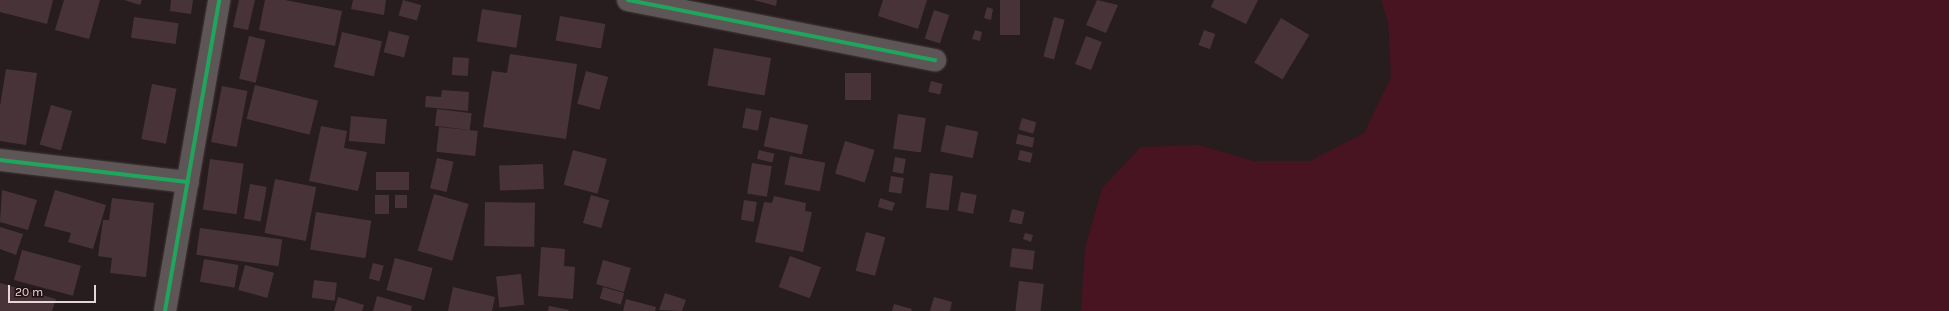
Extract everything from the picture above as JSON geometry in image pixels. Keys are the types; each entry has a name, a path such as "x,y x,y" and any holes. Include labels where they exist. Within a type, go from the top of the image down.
{"street":[{"path":"165,311 219,0"},
{"path":"628,0 935,60"},
{"path":"0,160 188,182"}],"shaded area":[{"path":"1381,0 1949,0 1949,311 1081,311 1085,248 1102,188 1141,147 1198,145 1253,161 1310,161 1364,133 1391,77 1388,22"}],"building":[{"path":"0,0 53,0 47,24 0,12"},
{"path":"64,0 100,0 89,39 55,30"},
{"path":"124,0 142,0 140,5"},
{"path":"171,0 193,0 191,14 170,11"},
{"path":"239,0 255,0 248,30 233,27"},
{"path":"265,0 285,0 342,11 335,46 259,30"},
{"path":"353,0 386,0 384,15 351,9"},
{"path":"403,0 421,5 417,21 399,15"},
{"path":"753,0 777,0 776,6"},
{"path":"883,0 927,0 918,29 878,16"},
{"path":"1000,0 1020,0 1020,35 1000,35"},
{"path":"1097,0 1118,5 1106,33 1086,25"},
{"path":"1214,0 1258,0 1246,24 1211,7"},
{"path":"987,7 993,9 991,20 984,18"},
{"path":"482,9 522,15 516,48 477,42"},
{"path":"934,10 949,15 940,43 925,39"},
{"path":"560,16 605,24 601,49 556,41"},
{"path":"134,17 179,23 176,44 131,38"},
{"path":"1054,17 1065,20 1054,59 1043,57"},
{"path":"1281,18 1309,35 1283,80 1254,63"},
{"path":"975,30 982,32 980,41 972,39"},
{"path":"1204,30 1215,34 1210,49 1199,45"},
{"path":"389,31 409,36 404,57 384,52"},
{"path":"342,32 382,41 374,76 334,67"},
{"path":"249,36 266,40 256,83 239,79"},
{"path":"1086,36 1102,42 1091,70 1075,64"},
{"path":"714,48 771,58 765,95 707,85"},
{"path":"510,54 577,64 566,139 483,127 492,71 507,73"},
{"path":"453,57 469,58 468,76 452,75"},
{"path":"6,69 37,73 26,145 0,141 0,106"},
{"path":"586,71 608,77 599,110 577,104"},
{"path":"845,73 871,73 871,100 845,100"},
{"path":"931,81 943,84 940,95 928,92"},
{"path":"152,84 177,89 166,144 141,139"},
{"path":"255,85 318,101 310,135 247,119"},
{"path":"222,86 248,91 237,147 211,142"},
{"path":"442,90 469,92 468,111 425,107 426,96 441,97"},
{"path":"51,105 72,111 61,150 40,144"},
{"path":"746,108 762,111 758,131 742,128"},
{"path":"437,109 472,113 470,130 435,126"},
{"path":"898,114 926,118 921,153 893,149"},
{"path":"351,116 387,119 385,144 349,141"},
{"path":"770,117 808,125 802,154 764,146"},
{"path":"1022,118 1036,122 1033,134 1019,130"},
{"path":"946,125 978,132 973,158 940,151"},
{"path":"321,126 347,131 344,148 367,152 358,191 309,181"},
{"path":"439,127 478,131 475,156 436,152"},
{"path":"1018,134 1035,138 1032,148 1016,144"},
{"path":"845,141 875,150 865,183 835,174"},
{"path":"573,150 607,159 597,194 564,185"},
{"path":"759,150 775,154 772,163 757,159"},
{"path":"1020,150 1033,153 1030,163 1018,160"},
{"path":"790,156 825,163 820,191 784,184"},
{"path":"895,157 906,159 903,174 892,172"},
{"path":"437,158 454,162 447,192 430,188"},
{"path":"210,159 244,164 237,214 203,210"},
{"path":"752,163 772,166 767,197 747,194"},
{"path":"543,164 544,189 500,191 499,166"},
{"path":"376,172 409,172 409,190 376,190"},
{"path":"930,173 953,176 949,211 926,208"},
{"path":"891,176 904,178 901,194 888,192"},
{"path":"275,179 316,187 306,241 265,233"},
{"path":"250,184 267,187 261,221 244,218"},
{"path":"2,190 37,200 28,230 0,222"},
{"path":"55,190 106,205 93,249 68,242 71,233 44,226"},
{"path":"961,192 977,195 973,214 957,211"},
{"path":"434,194 469,204 452,261 418,251"},
{"path":"375,195 389,195 389,214 375,214"},
{"path":"395,195 407,195 407,208 395,208"},
{"path":"591,195 609,200 601,228 583,223"},
{"path":"774,196 806,203 805,211 812,212 803,252 755,242 764,202 772,203"},
{"path":"112,198 154,203 146,277 110,273 112,258 98,256 103,220 109,220"},
{"path":"880,198 895,203 892,211 878,207"},
{"path":"744,200 757,202 754,222 741,220"},
{"path":"485,202 535,203 534,247 484,246"},
{"path":"1012,209 1025,212 1022,225 1009,222"},
{"path":"316,212 371,221 365,258 310,250"},
{"path":"0,227 23,234 16,255 0,249"},
{"path":"200,228 282,240 278,266 196,255"},
{"path":"866,232 885,237 875,276 856,271"},
{"path":"1025,233 1033,235 1031,242 1023,239"},
{"path":"541,247 565,249 564,266 575,267 573,299 538,296"},
{"path":"1012,248 1035,251 1033,270 1010,267"},
{"path":"22,250 81,266 73,296 14,280"},
{"path":"790,256 821,267 810,298 779,287"},
{"path":"395,258 433,268 424,300 386,290"},
{"path":"204,259 238,265 234,288 200,282"},
{"path":"603,260 631,268 624,292 596,284"},
{"path":"373,263 384,266 379,281 369,278"},
{"path":"245,265 274,273 267,298 238,290"},
{"path":"521,274 524,305 499,307 496,277"},
{"path":"314,280 337,283 335,301 312,298"},
{"path":"1019,281 1044,284 1041,311 1015,311"},
{"path":"0,283 56,299 52,311 0,311"},
{"path":"453,287 495,297 492,311 448,311"},
{"path":"603,287 624,293 621,305 600,299"},
{"path":"665,293 686,300 682,311 659,310"},
{"path":"377,296 412,306 411,311 373,311"},
{"path":"338,297 364,305 362,311 334,311"},
{"path":"934,297 952,302 950,311 930,311"},
{"path":"626,299 656,307 655,311 623,311"},
{"path":"894,304 912,309 911,311 892,311"},
{"path":"549,306 569,310 548,311"}],"cycle path":[{"path":"165,311 219,0"},
{"path":"628,0 935,60"},
{"path":"0,160 188,182"}]}
